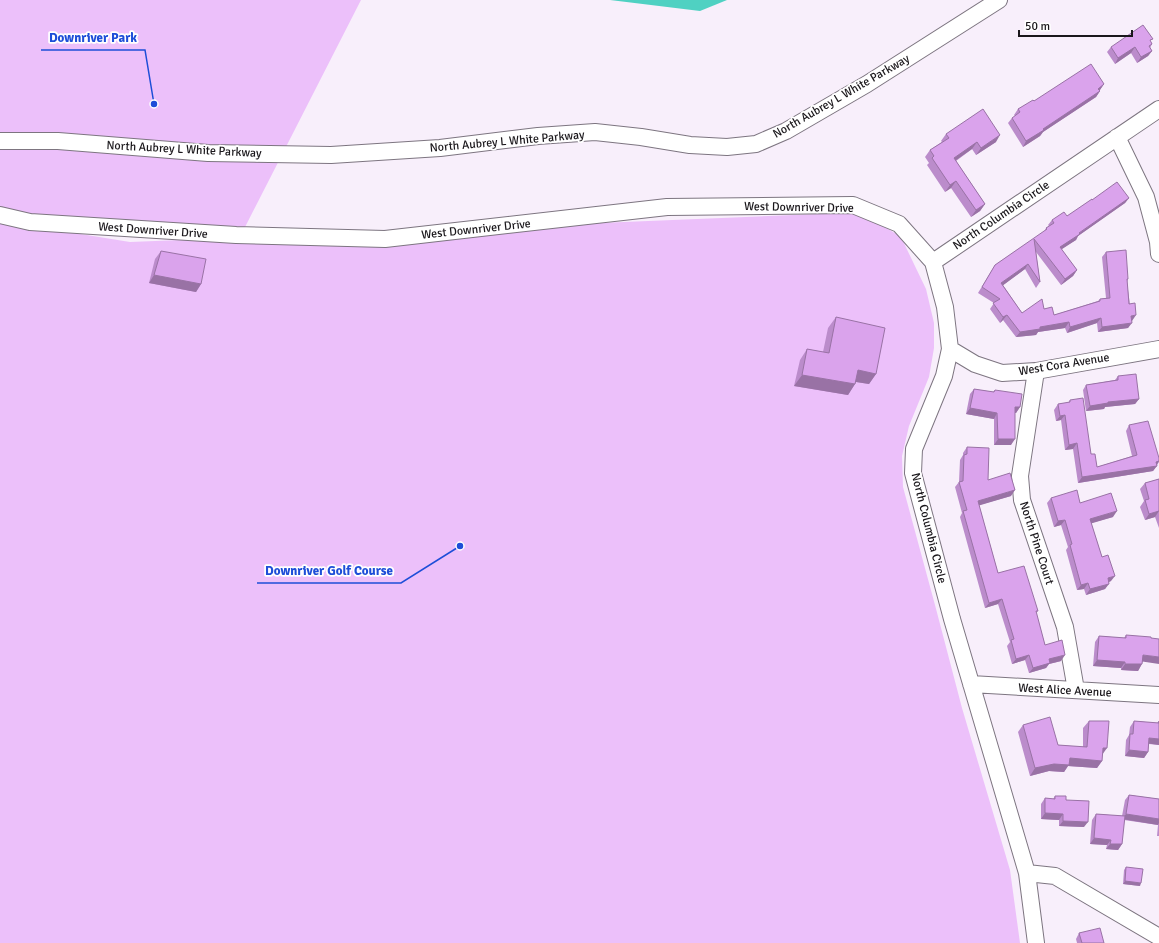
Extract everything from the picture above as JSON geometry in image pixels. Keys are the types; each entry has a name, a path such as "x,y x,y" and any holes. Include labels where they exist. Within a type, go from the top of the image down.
{"street":[{"name":"North Aubrey L White Parkway","path":"0,141 58,141 208,153 332,155 440,148 538,136 595,132 720,147 756,144 786,131 867,84 999,0"},
{"name":"North Columbia Circle","path":"1036,943 1027,873 952,619 913,473 914,449 944,376 950,349 945,307 933,262 1159,109"},
{"path":"1117,137 1146,197 1158,242 1159,254"},
{"name":"West Downriver Drive","path":"0,215 30,222 236,235 385,239 667,207 853,205 899,224 933,262"},
{"name":"West Cora Avenue","path":"950,349 975,364 1002,373 1036,371 1159,348"},
{"name":"North Pine Court","path":"1036,371 1020,476 1022,500 1065,627 1076,690"},
{"name":"West Alice Avenue","path":"971,684 1159,696"},
{"path":"1027,873 1055,876 1159,937"}],"shaded area":[{"path":"0,0 361,0 243,231 32,215 0,207"},
{"path":"610,0 727,0 700,11"},
{"path":"844,213 869,217 901,237 926,289 934,323 934,348 929,377 909,426 902,456 903,487 962,708 1010,870 1020,943 0,943 0,221 130,242"}],"building":[{"path":"1143,25 1153,39 1150,40 1152,44 1149,46 1152,51 1141,57 1135,47 1118,58 1111,47"},
{"path":"1091,64 1104,84 1098,89 1100,91 1026,141 1012,118 1020,112 1018,109 1033,100 1034,101"},
{"path":"983,109 1000,135 981,148 977,142 954,158 985,204 976,210 956,181 950,185 932,158 934,156 930,150 949,138 946,134"},
{"path":"1117,182 1129,198 1060,247 1077,270 1065,279 1034,239 1040,282 1028,264 1001,283 1022,313 1042,299 1044,309 1052,307 1054,315 1100,301 1100,299 1110,298 1106,252 1126,250 1129,304 1135,303 1136,315 1131,316 1132,323 1102,327 1101,318 1070,327 1069,322 1020,332 1007,315 1003,317 993,303 1000,299 982,287 995,265 1047,229 1046,228 1054,223 1052,220 1064,212 1067,216"},
{"path":"161,251 206,259 201,284 154,275"},
{"path":"836,317 885,328 876,374 858,370 855,384 802,375 807,349 829,353"},
{"path":"1136,374 1139,399 1108,402 1090,406 1086,385 1118,380 1118,376"},
{"path":"974,389 1022,394 1020,407 1015,407 1015,439 998,439 997,413 970,408"},
{"path":"1083,398 1091,454 1095,454 1097,467 1137,455 1129,425 1148,421 1159,458 1159,461 1156,462 1157,466 1082,477 1077,443 1069,445 1065,415 1060,416 1058,404"},
{"path":"967,447 989,448 988,480 1010,473 1015,490 978,501 998,573 1024,566 1038,611 1036,611 1045,645 1062,640 1065,655 1049,659 1050,663 1033,668 1029,655 1016,659 1011,640 1014,639 1002,599 989,603 963,511 967,510 959,482 963,481 964,455 967,454"},
{"path":"1159,479 1159,511 1149,514 1145,500 1149,499 1145,483"},
{"path":"1077,490 1080,503 1111,493 1117,511 1090,519 1102,557 1108,555 1115,576 1108,578 1109,584 1090,589 1088,583 1081,585 1065,520 1058,521 1051,498"},
{"path":"1126,635 1159,639 1159,657 1143,655 1142,664 1125,664 1125,662 1097,660 1099,636 1126,638"},
{"path":"1050,717 1058,745 1087,747 1089,721 1109,721 1107,748 1103,748 1102,761 1070,758 1069,765 1054,764 1035,768 1023,725"},
{"path":"1134,721 1159,723 1159,739 1149,738 1148,752 1129,750 1130,734 1133,734"},
{"path":"1129,795 1159,799 1159,819 1126,814"},
{"path":"1055,796 1066,796 1066,800 1089,801 1088,822 1063,821 1063,814 1045,813 1045,798 1055,799"},
{"path":"1096,814 1125,816 1122,844 1110,844 1111,840 1094,838"},
{"path":"1126,867 1143,869 1141,883 1125,881"},
{"path":"1100,928 1104,943 1082,943 1079,933"}],"place":[{"name":"Downriver Park","path":"154,104"},
{"name":"Downriver Golf Course","path":"460,546"}]}
